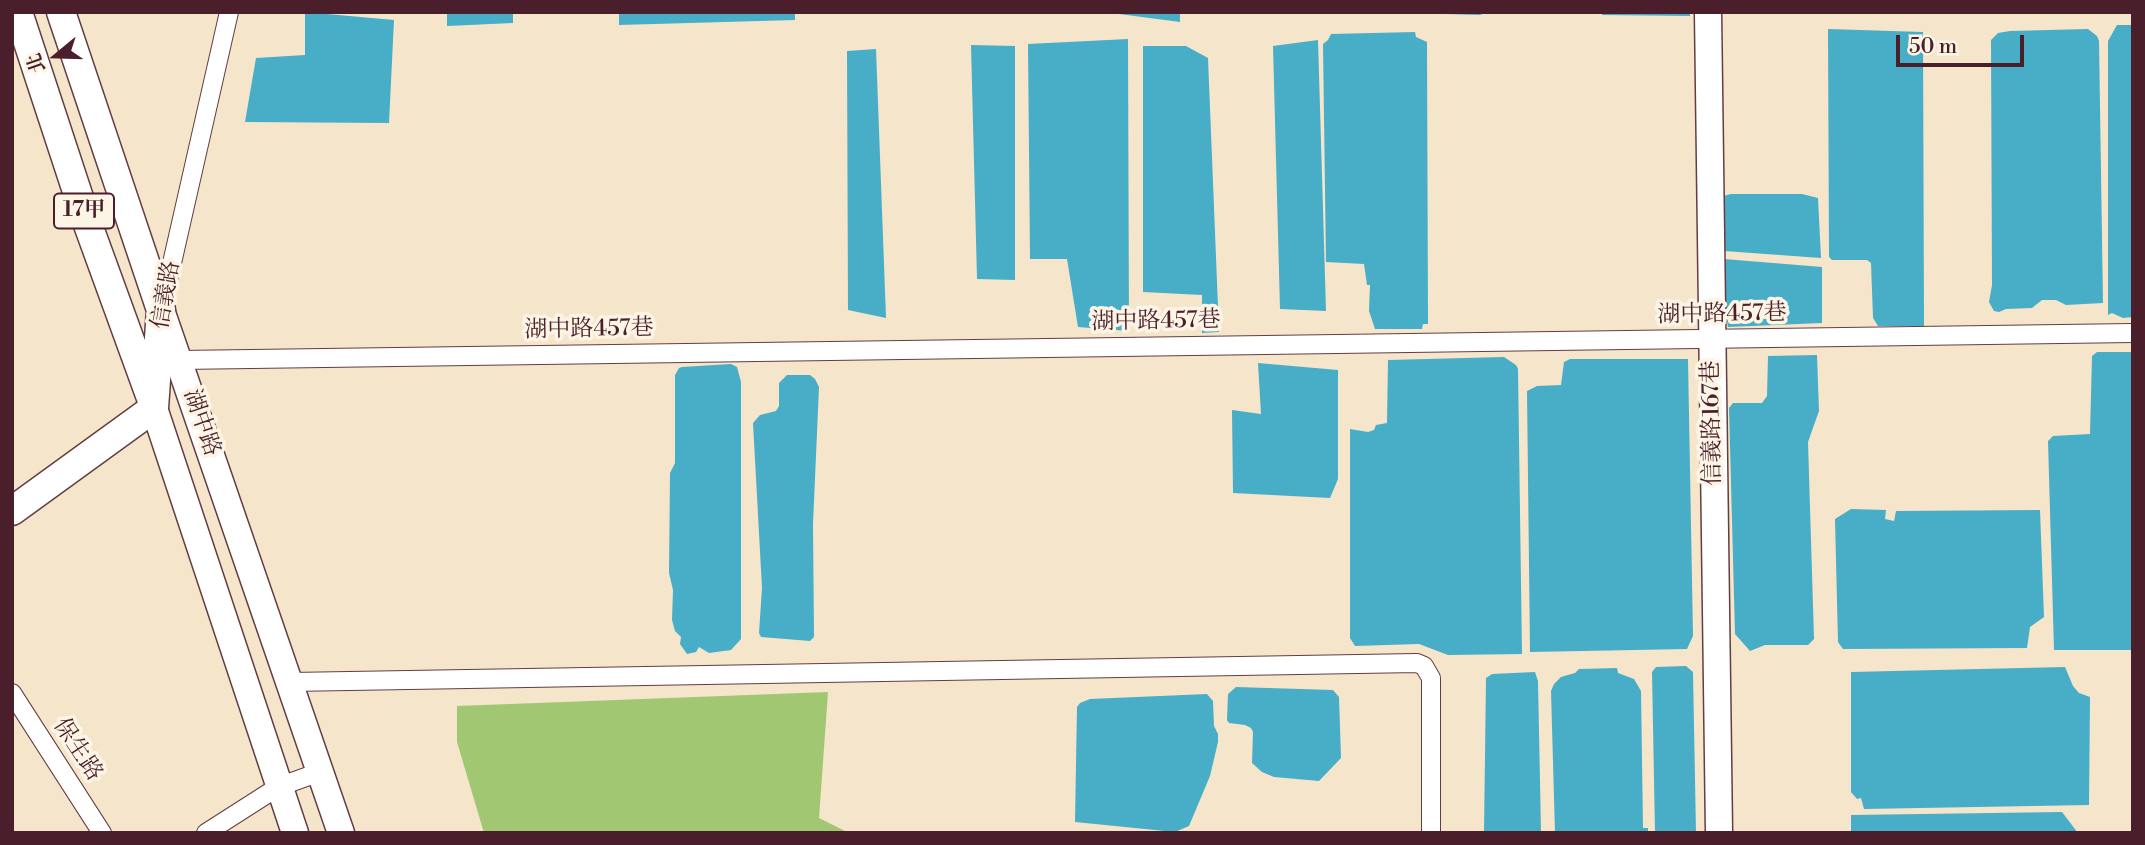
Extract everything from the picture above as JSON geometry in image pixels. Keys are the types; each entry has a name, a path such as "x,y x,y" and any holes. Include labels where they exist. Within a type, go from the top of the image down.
{"main road":[{"name":"湖中路","path":"18,12 87,222 154,408"},
{"name":"湖中路","path":"61,12 161,310"},
{"name":"信義路","path":"154,408 161,310"},
{"path":"12,511 154,408"}],"street":[{"name":"信義路","path":"161,310 229,12"},
{"name":"信義路167巷","path":"1709,12 1719,833"},
{"name":"湖中路","path":"161,310 341,833"},
{"name":"湖中路457巷","path":"179,359 2133,333"},
{"name":"湖中路","path":"154,408 295,833"},
{"path":"290,682 1417,663 1424,666 1431,678 1431,833"},
{"name":"保生路","path":"12,694 90,825 102,833"},
{"path":"206,833 278,787 320,772"}],"green space":[{"path":"828,692 819,818 849,833 484,833 457,742 457,706"}],"water":[{"path":"305,12 394,20 389,123 245,122 256,58 305,55"},
{"path":"447,12 513,12 513,23 447,26"},
{"path":"619,12 795,12 795,20 619,25"},
{"path":"1180,12 1180,22 1119,14"},
{"path":"1375,12 1486,12 1480,15"},
{"path":"1602,12 1690,12 1690,16 1602,15"},
{"path":"2117,25 2133,25 2133,317 2123,318 2112,313 2108,315 2108,41"},
{"path":"1828,29 1923,32 1924,326 1878,326 1873,318 1871,263 1867,260 1832,260 1829,257"},
{"path":"2088,29 2099,41 2103,303 2066,305 2056,300 2042,300 2032,308 1994,311 1989,302 1992,285 1991,40 1998,33 2010,31"},
{"path":"1415,32 1416,37 1427,42 1428,324 1423,324 1422,329 1375,329 1369,311 1370,285 1367,285 1364,264 1326,262 1323,44 1331,34"},
{"path":"1128,39 1129,331 1078,327 1067,259 1030,259 1028,44"},
{"path":"1318,40 1326,311 1280,309 1273,46"},
{"path":"971,45 1015,46 1015,280 977,279"},
{"path":"1143,46 1186,46 1208,58 1219,332 1202,333 1202,295 1143,292"},
{"path":"876,49 886,318 848,310 847,51"},
{"path":"1802,194 1818,198 1821,258 1724,251 1723,196"},
{"path":"1724,259 1822,267 1822,323 1728,327 1722,293"},
{"path":"2097,352 2133,352 2133,650 2054,650 2048,441 2053,436 2090,434 2092,356"},
{"path":"1817,355 1819,411 1808,442 1814,639 1808,645 1765,645 1750,651 1735,634 1729,408 1733,403 1762,403 1767,396 1768,356"},
{"path":"1504,357 1518,369 1522,654 1448,655 1419,644 1355,646 1350,638 1350,429 1368,432 1374,430 1376,425 1387,423 1388,360"},
{"path":"1570,359 1688,359 1693,636 1687,649 1530,652 1527,391 1537,386 1561,385 1564,362"},
{"path":"1258,363 1338,370 1338,479 1330,498 1233,493 1232,410 1261,414"},
{"path":"731,364 737,367 741,382 741,639 731,650 709,653 699,647 696,652 687,654 680,644 681,637 675,631 672,620 673,590 669,573 670,473 675,463 675,375 682,367"},
{"path":"787,375 810,375 819,387 813,524 814,637 810,641 761,637 759,633 762,588 753,423 760,415 776,411 779,406 779,383"},
{"path":"1851,509 1886,510 1885,519 1894,521 1896,511 2040,510 2044,617 2030,627 2027,648 1843,649 1838,642 1835,519"},
{"path":"1686,666 1693,672 1696,833 1655,833 1652,672 1656,667"},
{"path":"2065,667 2073,686 2079,693 2090,697 2089,805 1864,809 1861,798 1857,799 1851,792 1851,672"},
{"path":"1617,668 1618,673 1634,679 1641,691 1643,828 1648,828 1648,833 1555,833 1551,691 1561,677 1579,669"},
{"path":"1535,672 1538,681 1541,833 1484,833 1486,678 1492,674"},
{"path":"1236,687 1333,690 1339,697 1341,758 1319,781 1274,777 1262,772 1252,763 1251,728 1229,723 1227,720 1228,694"},
{"path":"1207,694 1213,701 1218,742 1210,776 1189,826 1175,832 1075,822 1077,707 1080,703 1090,699"},
{"path":"2062,812 2078,833 1851,833 1851,815"}]}
